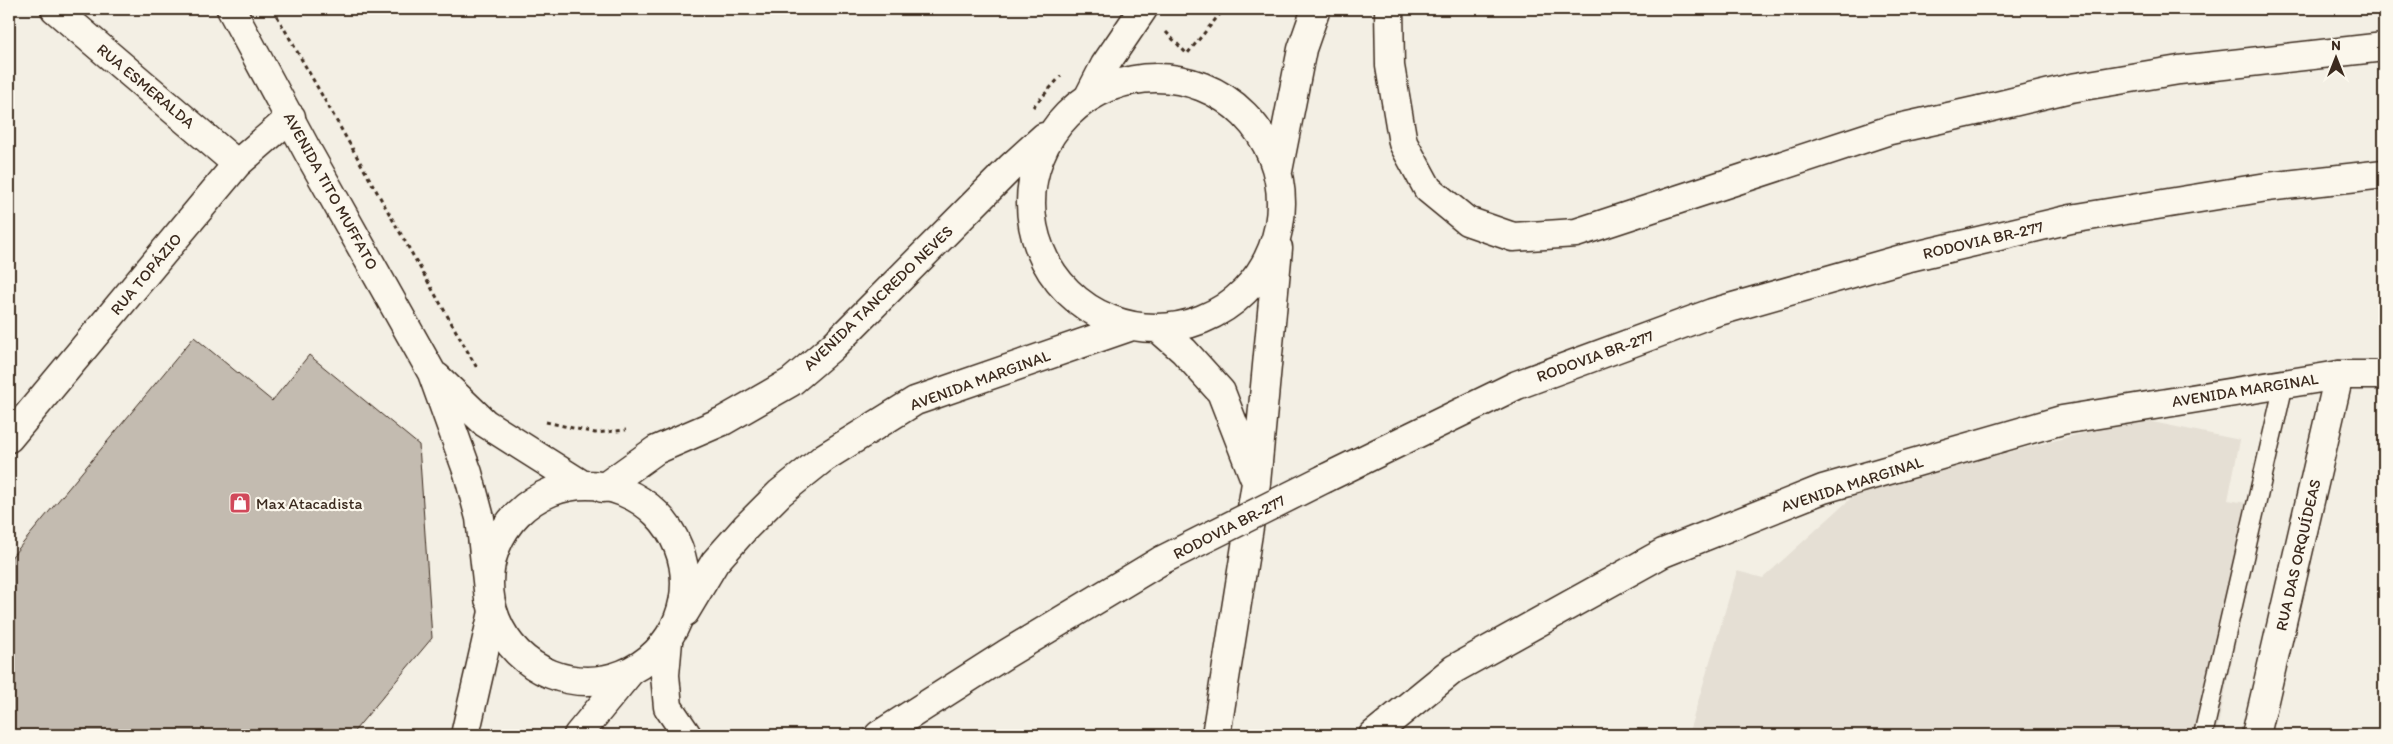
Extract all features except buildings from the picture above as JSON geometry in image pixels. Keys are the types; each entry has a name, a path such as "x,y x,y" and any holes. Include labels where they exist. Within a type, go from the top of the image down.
{"main road":[{"name":"RUA ESMERALDA","path":"55,9 237,164"},
{"name":"AVENIDA TITO MUFFATO","path":"231,9 432,373 468,473 480,518 491,606"},
{"path":"1089,96 1105,65 1142,9"},
{"path":"1278,172 1302,49 1316,9"},
{"path":"1389,9 1390,66 1403,143 1428,189 1467,221 1514,237 1576,233 1890,130 2071,88 2179,70 2384,47"},
{"path":"1216,735 1256,483 1282,195 1278,172 1262,135 1236,106 1203,86 1164,78 1125,81 1089,96 1071,110 1056,126 1036,164 1030,206 1038,248 1060,284 1093,312 1146,328 1184,351 1221,392 1256,483"},
{"name":"RUA TOPÁZIO","path":"9,438 237,164 291,117"},
{"name":"AVENIDA TANCREDO NEVES","path":"593,486 656,450 723,421 791,382 832,347 1006,172 1056,126"},
{"name":"RODOVIA BR-277","path":"879,735 1006,654 1162,560 1517,385 1712,313 1902,259 2071,219 2267,187 2384,174"},
{"name":"AVENIDA MARGINAL","path":"672,633 715,562 780,493 825,457 915,401 1146,328 1194,323 1226,307 1253,283 1272,253 1281,219"},
{"name":"AVENIDA TITO MUFFATO","path":"432,373 484,423 593,486"},
{"name":"AVENIDA MARGINAL","path":"1372,735 1454,669 1663,553 1823,489 2062,420 2339,375 2384,375"},
{"name":"RUA DAS ORQUÍDEAS","path":"2256,735 2339,375"},
{"path":"466,735 491,606 490,566 501,534 522,509 550,492 593,486 623,491 651,507 672,532 684,563 686,595 672,633 665,675 668,707 687,735"},
{"path":"491,606 505,637 524,658 548,673 575,680 603,680 630,672 651,659 672,633"},
{"path":"578,735 630,672"}],"lane":[{"path":"2203,735 2284,384"}],"path":[{"path":"273,9 470,359 480,372"},
{"path":"1187,54 1224,9"},
{"path":"1030,109 1064,73"},
{"path":"541,421 595,433 633,430"}],"shaded area":[{"path":"2138,419 2240,440 2228,500 2265,506 2216,735 1688,735 1737,571 1763,578 1859,491"}],"place":[{"name":"Max Atacadista","path":"240,503"}]}
